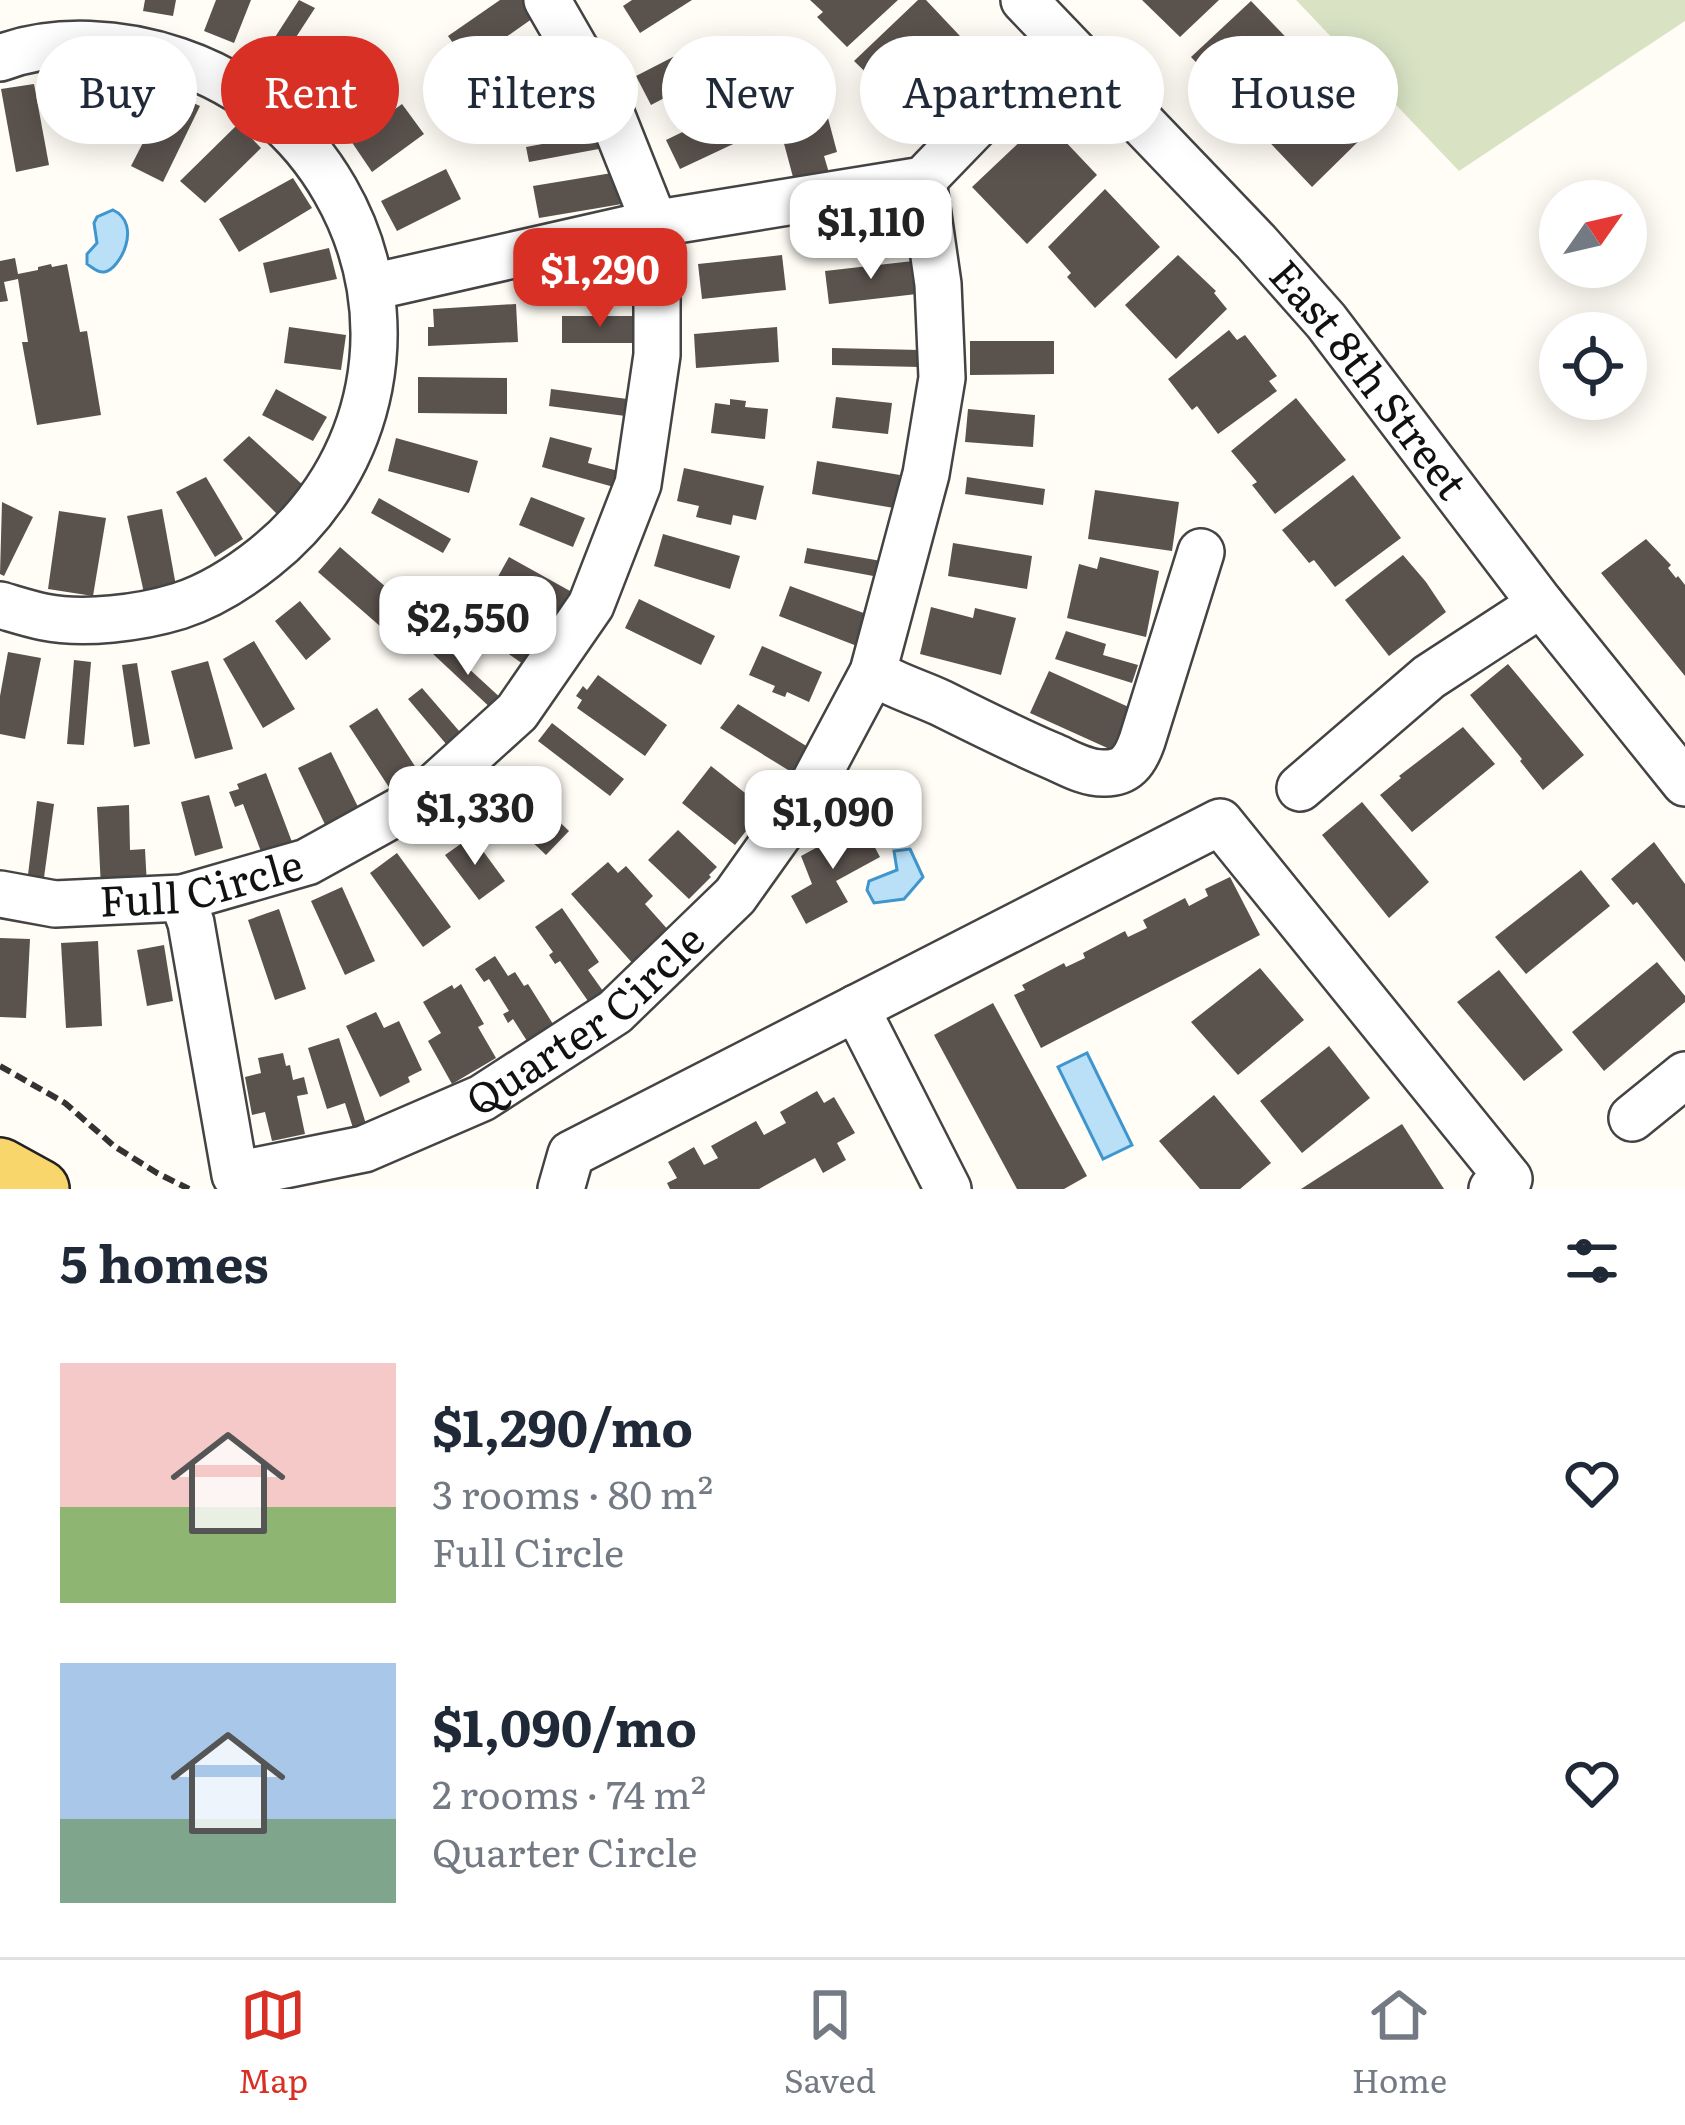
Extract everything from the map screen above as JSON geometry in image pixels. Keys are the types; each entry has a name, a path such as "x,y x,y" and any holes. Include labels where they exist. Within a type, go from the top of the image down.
{"main road":[{"path":"0,1167 40,1189"}],"street":[{"name":"Full Circle","path":"0,894 55,904 182,898 307,862 421,799 517,712 591,605 638,484 657,355 657,254 646,225 649,209 608,106 547,0"},
{"name":"East 8th Street","path":"1024,0 1058,36"},
{"path":"0,58 75,44 145,50 211,72 270,110 318,160 352,220 372,287 375,355 362,421 334,482 293,535 241,577 180,606 115,619 47,618 0,605"},
{"path":"372,287 646,225 923,180 958,144"},
{"name":"East 8th Street","path":"1162,144 1326,321 1541,604 1685,782"},
{"name":"Quarter Circle","path":"182,898 191,923 235,1175 364,1149 482,1098 615,1012 735,896 809,791 874,672 926,474 942,378 938,284 923,180"},
{"path":"874,672 1086,771 1120,771 1135,760 1142,742 1201,552"},
{"path":"1300,788 1441,669 1541,604"},
{"path":"561,1189 571,1154 1220,822 1509,1179 1492,1189"},
{"path":"856,1008 948,1189"},
{"path":"1632,1118 1685,1075"}],"path":[{"path":"0,1066 65,1103 113,1146 189,1189"}],"green space":[{"path":"1296,0 1685,0 1685,21 1459,171 1398,107 1398,36 1330,36"}],"water":[{"path":"113,210 126,225 126,246 110,269 99,272 87,264 87,254 97,243 94,223"},
{"path":"910,849 923,877 904,899 874,903 867,890 869,881 897,870 894,851"},
{"path":"1087,1053 1132,1145 1103,1159 1058,1067"}],"building":[{"path":"145,0 176,0 173,16 143,11"},
{"path":"216,0 251,0 237,36 221,38 204,31"},
{"path":"299,0 315,8 297,36 276,36"},
{"path":"500,0 525,0 536,16 508,36 448,36"},
{"path":"632,0 692,0 640,33 623,6"},
{"path":"810,0 898,0 847,47 817,17 823,12"},
{"path":"918,0 926,0 960,36 880,36"},
{"path":"1142,0 1219,0 1180,37"},
{"path":"1251,1 1285,36 1214,36"},
{"path":"662,63 662,99 651,105 638,75"},
{"path":"34,84 36,144 45,144 49,165 16,172 1,89"},
{"path":"402,104 423,135 372,172 353,144 399,144"},
{"path":"221,141 261,148 205,203 180,181"},
{"path":"142,144 182,144 163,182 131,166"},
{"path":"603,144 604,148 529,162 526,147"},
{"path":"668,144 733,144 680,169"},
{"path":"784,144 835,144 837,152 824,156 832,183 797,192"},
{"path":"1018,144 1068,144 1097,175 1027,244 972,187"},
{"path":"1271,144 1356,144 1312,187"},
{"path":"446,169 461,199 397,231 381,201"},
{"path":"618,172 622,204 539,218 533,186"},
{"path":"293,178 312,208 239,252 219,219"},
{"path":"1105,189 1160,247 1095,308 1048,247"},
{"path":"329,248 337,279 270,293 263,263"},
{"path":"782,255 786,290 702,299 698,264"},
{"path":"1178,255 1216,291 1227,309 1176,359 1125,305"},
{"path":"15,258 18,274 67,264 80,332 87,331 101,415 37,425 22,342 28,342 18,279 4,282 8,301 0,302 0,261"},
{"path":"913,261 917,294 829,304 825,271"},
{"path":"516,304 518,342 428,346 433,309"},
{"path":"562,316 637,316 637,343 562,343"},
{"path":"289,327 346,335 341,370 284,363"},
{"path":"777,327 779,362 696,368 694,334"},
{"path":"1229,330 1237,340 1245,335 1277,376 1269,381 1277,391 1218,434 1168,379"},
{"path":"970,341 1054,341 1054,374 970,375"},
{"path":"832,348 920,350 920,367 832,365"},
{"path":"418,377 507,378 507,414 418,413"},
{"path":"276,389 327,417 313,441 262,415"},
{"path":"551,389 635,400 633,417 549,406"},
{"path":"836,397 892,403 888,434 832,428"},
{"path":"1296,398 1346,460 1275,514 1231,451"},
{"path":"730,399 746,401 745,407 768,409 765,439 711,433 715,403 730,405"},
{"path":"968,409 1035,415 1033,447 965,442"},
{"path":"249,436 304,486 277,514 223,460"},
{"path":"550,437 592,448 588,463 626,473 621,489 542,467"},
{"path":"396,438 478,461 469,493 388,471"},
{"path":"817,461 900,475 894,508 812,494"},
{"path":"684,468 764,486 756,520 733,515 731,525 696,517 699,506 677,501"},
{"path":"1353,475 1401,538 1335,587 1282,530"},
{"path":"206,477 243,539 215,557 176,492"},
{"path":"967,477 1045,489 1043,505 965,494"},
{"path":"1095,490 1179,502 1172,551 1088,539"},
{"path":"531,497 585,518 573,547 519,525"},
{"path":"379,498 451,539 443,553 371,513"},
{"path":"2,502 33,517 4,576 0,574"},
{"path":"162,509 176,586 144,593 127,516"},
{"path":"59,511 106,518 93,596 48,589"},
{"path":"663,534 740,556 730,589 654,566"},
{"path":"1646,539 1685,585 1685,676 1601,573"},
{"path":"953,543 1032,556 1027,589 948,576"},
{"path":"340,547 403,602 381,627 318,572"},
{"path":"807,548 887,562 884,578 804,563"},
{"path":"1403,555 1446,612 1389,656 1345,600"},
{"path":"509,557 579,596 565,621 495,582"},
{"path":"1100,557 1159,571 1146,637 1067,618 1079,564 1097,569"},
{"path":"790,586 869,615 857,646 779,616"},
{"path":"639,599 715,636 701,665 625,628"},
{"path":"300,601 331,639 306,660 275,621"},
{"path":"472,607 543,656 533,671 462,621"},
{"path":"931,607 973,618 975,608 1016,618 1001,675 920,654"},
{"path":"1066,631 1106,644 1103,655 1138,665 1132,683 1055,659"},
{"path":"254,641 295,709 263,728 223,659"},
{"path":"441,643 504,701 495,712 432,653"},
{"path":"762,646 822,672 809,702 787,692 785,697 772,692 775,686 749,675"},
{"path":"8,652 41,658 25,739 0,734 0,696"},
{"path":"74,660 91,662 84,745 67,744"},
{"path":"208,661 233,749 195,759 171,671"},
{"path":"137,663 150,744 134,747 122,665"},
{"path":"1508,664 1584,755 1543,790 1470,695"},
{"path":"1049,671 1133,709 1114,751 1030,713"},
{"path":"598,675 667,725 645,756 577,708 582,700 576,696"},
{"path":"422,688 466,739 452,751 408,699"},
{"path":"738,704 808,747 793,773 720,728"},
{"path":"377,708 422,777 394,795 349,726"},
{"path":"552,723 624,779 610,796 538,741"},
{"path":"1463,727 1495,764 1412,832 1380,795"},
{"path":"331,752 364,819 330,835 298,768"},
{"path":"711,766 764,808 735,845 682,803"},
{"path":"507,772 569,831 546,855 485,797"},
{"path":"266,773 295,850 265,862 243,804 235,807 229,792"},
{"path":"209,795 223,848 195,856 181,802"},
{"path":"37,801 54,804 43,885 27,883"},
{"path":"1362,802 1429,882 1389,918 1322,835"},
{"path":"129,805 130,850 145,849 147,886 101,888 97,807"},
{"path":"862,823 880,857 836,881 848,902 806,924 791,896 812,884 801,856"},
{"path":"678,830 717,867 689,899 648,860"},
{"path":"472,836 505,881 479,900 445,855"},
{"path":"1654,842 1685,884 1685,962 1637,902 1633,905 1611,879"},
{"path":"397,853 451,927 423,947 370,873"},
{"path":"608,862 618,873 626,866 653,896 645,904 670,932 634,965 571,894"},
{"path":"1581,870 1610,906 1526,974 1495,937"},
{"path":"1230,877 1260,935 1041,1048 1014,995 1025,990 1022,985 1064,963 1066,967 1085,958 1083,953 1125,931 1128,937 1147,928 1143,920 1185,898 1189,906 1208,896 1205,889"},
{"path":"342,887 375,961 345,975 311,901"},
{"path":"562,908 599,962 588,970 603,991 588,1001 560,961 555,964 549,955 553,952 535,927"},
{"path":"279,909 306,989 275,1000 248,920"},
{"path":"0,938 30,939 26,1018 0,1017"},
{"path":"98,941 102,1026 66,1028 61,943"},
{"path":"164,945 173,1001 147,1006 137,950"},
{"path":"495,956 508,976 515,972 524,986 528,984 553,1024 527,1041 513,1019 508,1023 503,1014 509,1011 489,979 484,982 475,969"},
{"path":"1657,962 1685,1002 1604,1071 1572,1032"},
{"path":"1260,968 1304,1020 1238,1075 1191,1022"},
{"path":"1499,970 1563,1050 1524,1081 1457,1002"},
{"path":"461,984 484,1024 478,1027 496,1058 452,1084 428,1041 441,1033 423,1002"},
{"path":"993,1003 1087,1176 1064,1189 1017,1189 934,1035"},
{"path":"376,1012 384,1028 399,1021 422,1070 408,1077 410,1082 380,1097 346,1026"},
{"path":"339,1038 366,1124 353,1128 345,1103 327,1109 308,1048"},
{"path":"1329,1046 1370,1098 1302,1153 1260,1101"},
{"path":"283,1053 293,1080 304,1077 308,1094 297,1096 305,1134 272,1141 265,1112 252,1115 245,1077 261,1073 258,1058"},
{"path":"817,1091 824,1103 834,1097 855,1133 837,1143 846,1160 823,1173 815,1158 759,1189 670,1189 667,1183 677,1178 668,1162 694,1147 704,1165 718,1158 711,1146 756,1121 764,1135 786,1123 780,1112"},
{"path":"1214,1095 1271,1163 1240,1189 1200,1189 1159,1141"},
{"path":"1402,1124 1444,1189 1301,1189"}]}
